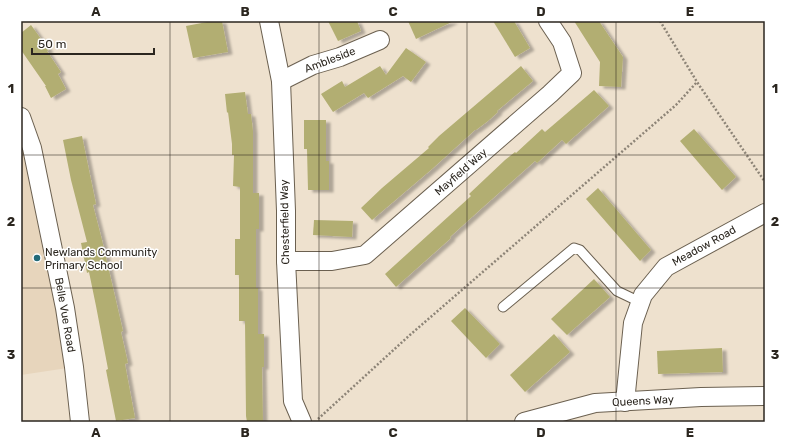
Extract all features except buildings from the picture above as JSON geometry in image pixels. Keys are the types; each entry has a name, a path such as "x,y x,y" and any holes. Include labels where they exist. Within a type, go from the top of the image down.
{"street":[{"name":"Chesterfield Way","path":"269,21 280,81 286,211 286,261 293,401 302,422"},
{"name":"Mayfield Way","path":"286,261 332,262 365,255 550,94 572,73 562,42 548,21"},
{"name":"Ambleside","path":"280,81 313,65 340,58 380,40"},
{"name":"Belle Vue Road","path":"21,117 32,148 64,308 74,367 80,422"},
{"name":"Meadow Road","path":"625,402 633,323 643,295 666,267 765,213"},
{"name":"Queens Way","path":"524,422 594,403 702,397 765,396"}],"lane":[{"path":"503,308 574,248 580,250 617,291 640,302"}],"path":[{"path":"660,21 697,82 765,182"},
{"path":"314,422 411,334 676,104 697,82"}],"shaded area":[{"name":"Newlands Community Primary School","path":"21,124 74,367 21,375"}],"place":[{"name":"Newlands Community Primary School","path":"37,258"}]}
